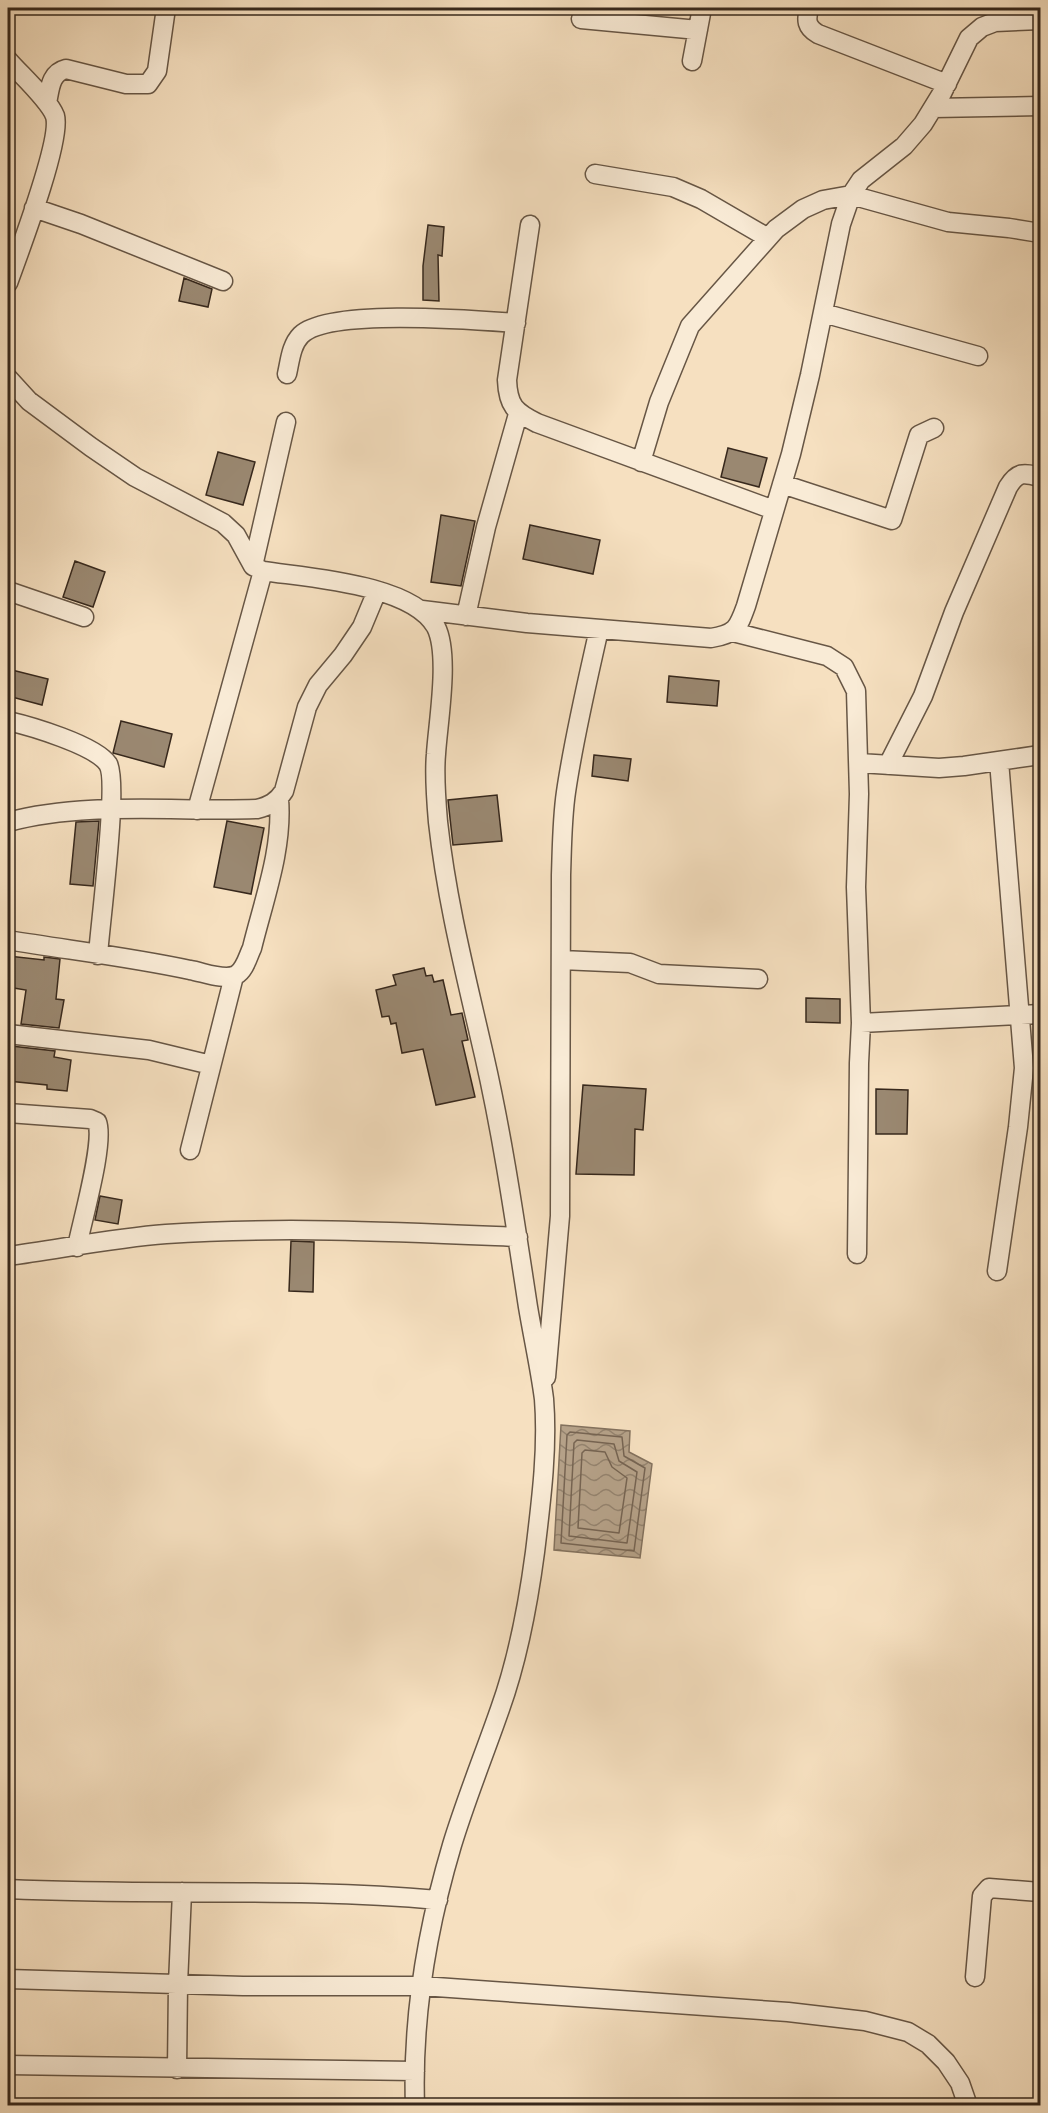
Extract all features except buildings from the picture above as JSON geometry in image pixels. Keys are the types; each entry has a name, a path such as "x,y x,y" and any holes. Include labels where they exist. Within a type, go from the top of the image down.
{"street":[{"path":"47,103 53,77 59,71 66,69 126,84 148,84 157,71 166,8"},
{"path":"692,61 702,8"},
{"path":"809,8 806,20 810,30 947,84"},
{"path":"581,19 698,30"},
{"path":"733,632 740,625 782,484 810,375 841,224 851,195 861,180 904,146 923,124 947,84 969,38 982,27 995,22 1041,20"},
{"path":"8,60 47,103 55,117 56,130 34,208 8,283"},
{"path":"933,108 1041,106"},
{"path":"595,174 673,187 710,204 768,238"},
{"path":"641,462 659,402 690,326 776,229 803,209 823,200 851,195 948,222 1009,228 1041,234"},
{"path":"34,208 81,224 223,281"},
{"path":"530,225 507,380 508,393 518,414 774,510"},
{"path":"823,313 978,356"},
{"path":"287,374 294,345 302,334 325,323 347,320 457,318 516,323"},
{"path":"8,378 30,401 135,477 224,523 236,535 258,569 353,584 408,600 422,610 435,625 441,639 442,670 435,758 443,868 456,940 500,1130 544,1400"},
{"path":"466,616 486,527 518,414"},
{"path":"197,810 258,569 286,422"},
{"path":"782,484 892,520 919,435 933,428"},
{"path":"888,765 923,696 954,612 1008,487 1018,475 1041,477"},
{"path":"8,591 84,616"},
{"path":"8,822 69,812 256,809 272,804 279,799 284,790 307,707 318,685 343,656 362,627 377,591"},
{"path":"422,610 599,629 711,638 733,632 827,656 844,667 855,691 859,763 856,887 861,1023 857,1254"},
{"path":"415,2106 416,2023 428,1940 451,1847 501,1707 518,1649 534,1557 542,1490 544,1400 560,1216 561,875 566,793 599,629"},
{"path":"8,721 30,726 97,753 107,763 112,773 111,810 98,955"},
{"path":"859,763 939,768 1041,755"},
{"path":"997,1271 1024,1068 999,761"},
{"path":"8,940 169,965 220,976 234,976 245,964 252,948 277,844 281,820 279,799"},
{"path":"561,960 630,963 659,974 758,979"},
{"path":"190,1150 234,976"},
{"path":"861,1023 1041,1014"},
{"path":"8,1034 149,1050 211,1065"},
{"path":"8,1113 90,1119 97,1122 100,1129 99,1147 77,1246"},
{"path":"8,1256 164,1234 250,1230 349,1230 518,1237"},
{"path":"8,1888 305,1892 438,1900"},
{"path":"975,1977 982,1896 989,1888 1041,1892"},
{"path":"177,2069 182,1892"},
{"path":"8,1979 178,1984 422,1986 788,2012 888,2025 909,2032 928,2044 946,2062 960,2083 968,2106"},
{"path":"8,2065 415,2071"}],"water":[{"path":"561,1425 630,1431 629,1452 652,1464 640,1558 554,1550"}]}
